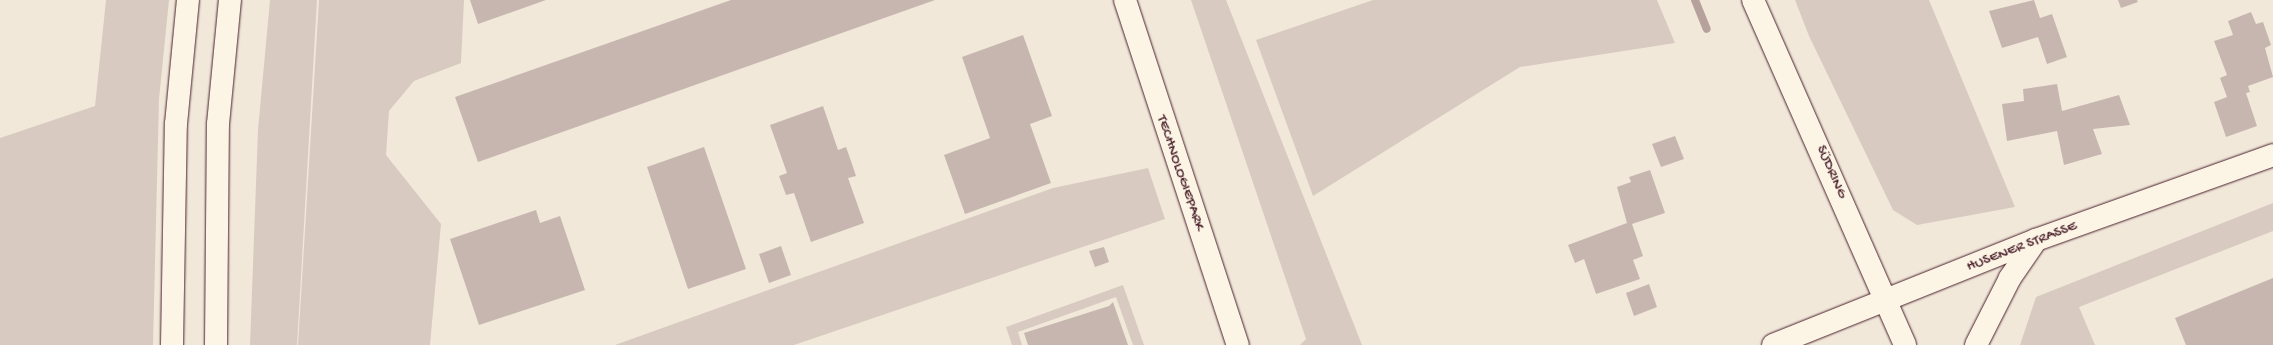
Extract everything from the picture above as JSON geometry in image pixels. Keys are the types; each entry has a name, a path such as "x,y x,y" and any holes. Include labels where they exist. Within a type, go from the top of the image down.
{"main road":[{"path":"172,345 176,124 188,0"},
{"path":"216,345 218,124 230,0"},
{"name":"TECHNOLOGIEPARK","path":"1125,0 1238,345"},
{"name":"SÜDRING","path":"1753,0 1859,234 1885,302 1905,345"},
{"name":"HUSENER STRASSE","path":"1773,345 1885,302 2036,240 2273,155"},
{"path":"1976,345 2010,278 2036,240"}],"shaded area":[{"path":"106,0 169,0 159,99 153,345 0,345 0,138 95,106"},
{"path":"270,0 317,0 297,345 250,345 258,130"},
{"path":"319,0 464,0 461,63 414,81 389,111 386,155 441,224 430,345 298,345"},
{"path":"1191,0 1226,0 1362,345 1300,345 1306,339"},
{"path":"1373,0 1657,0 1675,43 1520,67 1313,196 1256,40"},
{"path":"1795,0 1929,0 2015,207 1917,225 1893,210 1809,36"},
{"path":"1148,168 1165,219 794,345 615,345 1053,188"},
{"path":"2273,203 2273,231 2079,307 2095,345 2020,345 2036,297"},
{"path":"1123,285 1144,345 1133,345 1116,297 1018,332 1022,345 1012,345 1006,327"}],"building":[{"path":"470,0 546,0 478,24"},
{"path":"731,0 935,0 478,162 455,97"},
{"path":"2034,0 2040,18 2052,14 2067,57 2047,64 2038,37 2002,48 1989,11"},
{"path":"2118,0 2137,0 2138,2 2121,8"},
{"path":"2251,12 2256,24 2263,22 2271,45 2265,48 2273,77 2248,86 2250,92 2246,93 2257,126 2226,137 2214,102 2227,97 2220,78 2227,75 2214,41 2233,35 2228,21"},
{"path":"1023,35 1052,116 1030,124 1051,183 965,214 944,155 990,138 962,57"},
{"path":"2057,84 2062,111 2119,95 2130,125 2093,129 2102,154 2064,165 2057,131 2007,141 2002,104 2024,101 2023,89"},
{"path":"823,106 838,150 846,147 851,161 856,176 848,178 864,223 811,242 794,193 786,195 779,176 787,173 770,125"},
{"path":"1675,136 1684,159 1661,167 1652,144"},
{"path":"704,147 746,269 688,289 647,167"},
{"path":"1650,170 1665,213 1632,224 1643,256 1633,260 1640,279 1596,294 1584,259 1575,263 1568,245 1627,223 1617,187 1631,182 1629,177"},
{"path":"536,210 540,223 560,216 585,290 479,325 450,239"},
{"path":"781,246 791,275 769,283 759,254"},
{"path":"1104,247 1109,262 1095,267 1089,251"},
{"path":"2273,278 2273,345 2186,345 2175,318"},
{"path":"1649,284 1657,307 1634,316 1626,293"},
{"path":"1113,302 1128,345 1028,345 1024,333 1109,306"}],"waterway":[{"path":"1695,0 1707,29"}]}
